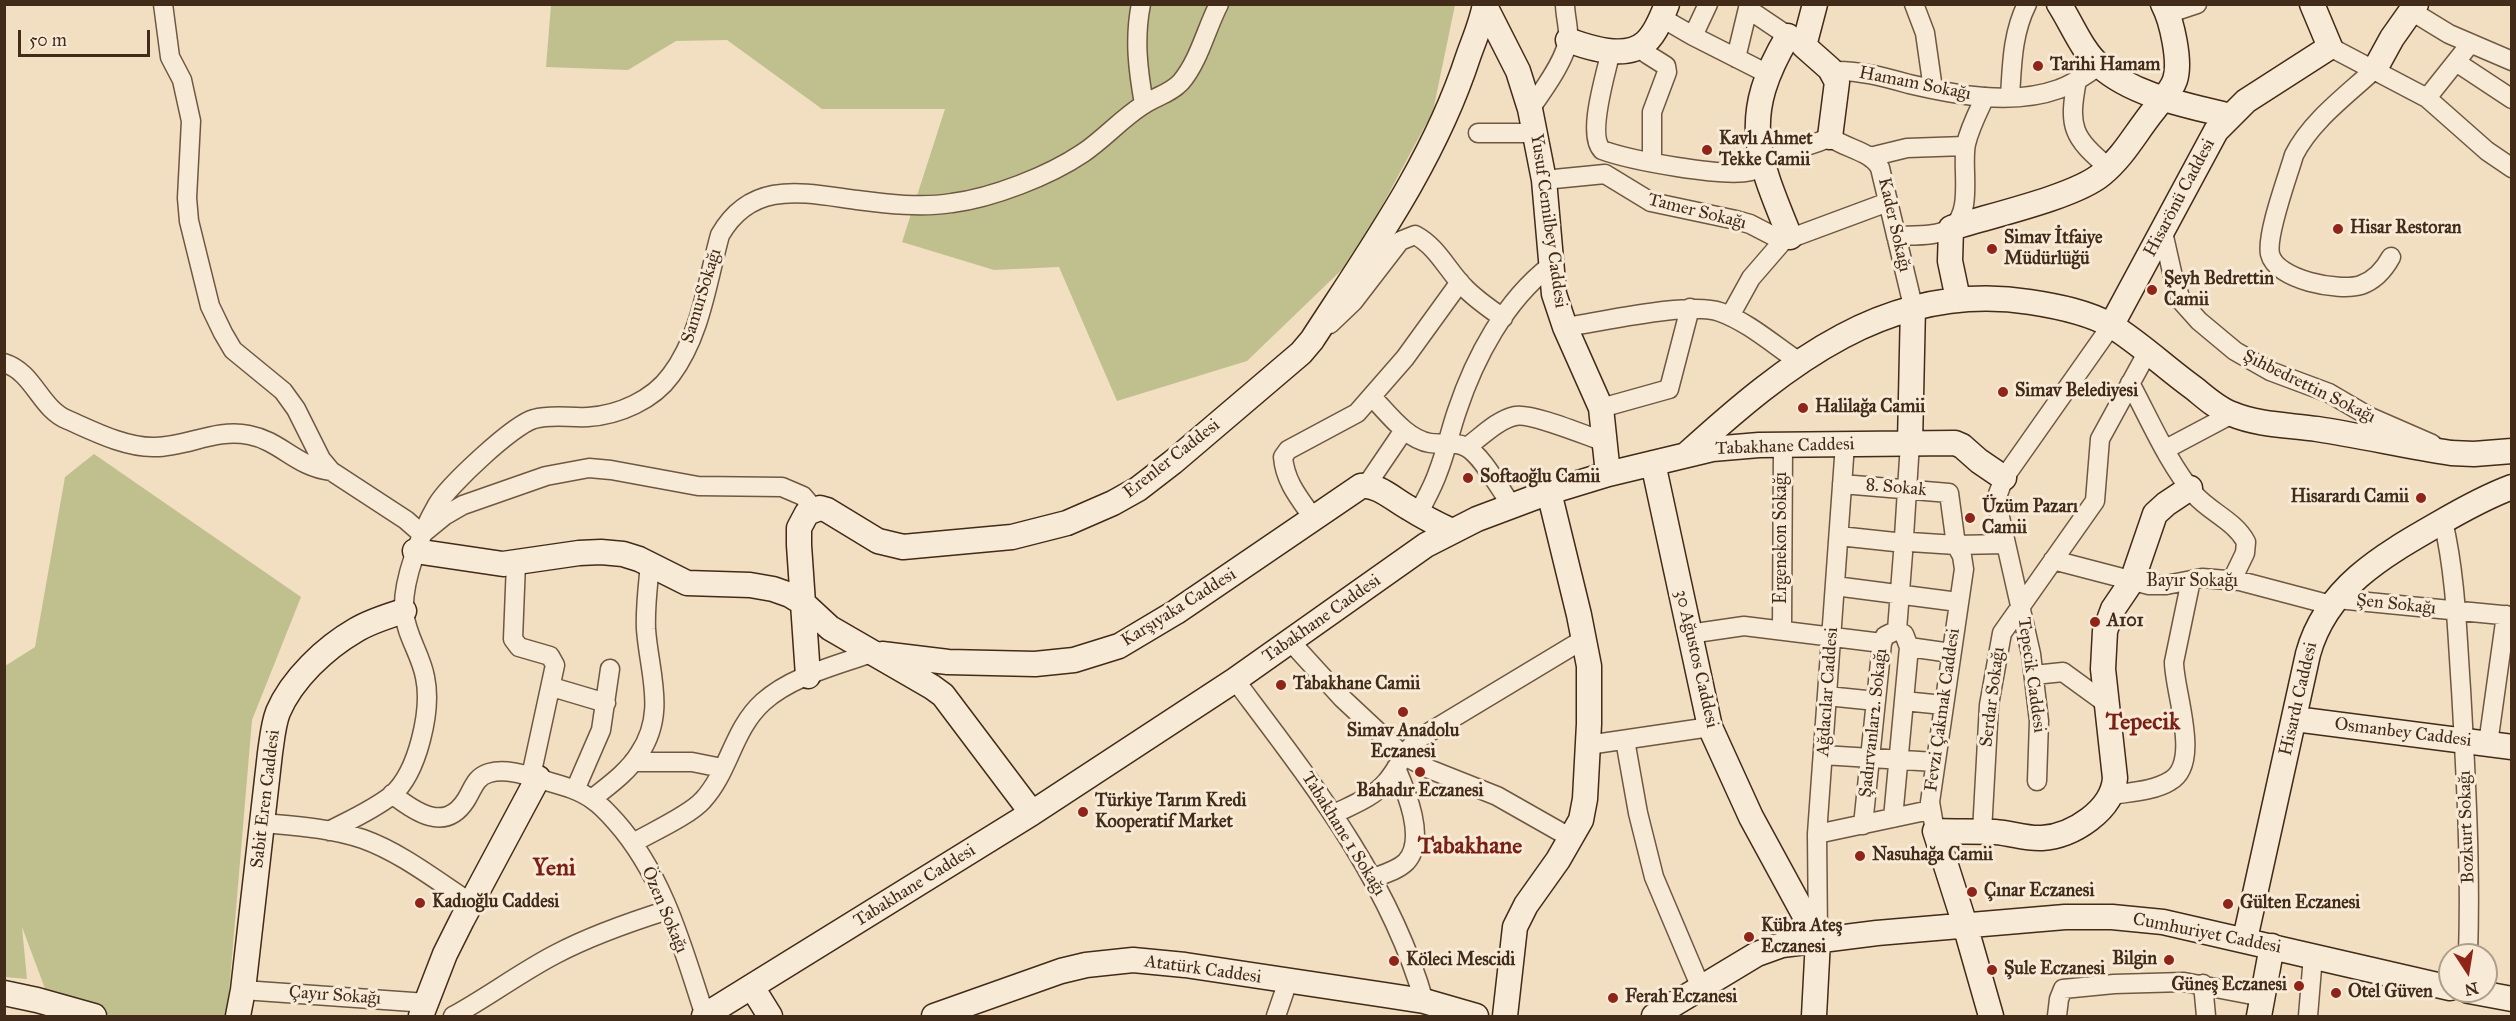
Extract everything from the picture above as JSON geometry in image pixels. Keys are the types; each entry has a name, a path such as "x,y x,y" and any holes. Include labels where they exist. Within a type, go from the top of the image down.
{"street":[{"path":"163,4 170,57 188,97 191,121 187,198 189,221 210,306 233,350 283,391 296,409 321,459 331,471 406,520 418,543 453,555 503,564 579,553 623,554 650,564 687,584 750,585 790,595 803,603 830,628 943,695 1032,813"},
{"path":"1141,4 1136,30 1137,61 1144,104"},
{"name":"SamurSokağı","path":"329,831 376,806 392,794 406,777 420,743 427,693 422,665 406,624 404,611 418,543 446,492 519,426 531,420 547,416 589,417 607,414 626,408 659,389 679,363 696,328 720,235 727,223 752,202 765,196 786,192 908,204 953,203 974,199 1058,169 1083,153 1144,104 1169,93 1181,81 1191,67 1219,4"},
{"path":"1530,109 1548,84 1568,40 1565,4"},
{"path":"1693,36 1708,4"},
{"path":"1786,239 1757,142 1757,119 1768,74 1796,41 1815,4"},
{"path":"1914,4 1925,33 1933,89"},
{"path":"2010,97 2014,43 2027,4"},
{"path":"2059,4 2099,66 2123,82 2164,97 2230,116"},
{"path":"1896,236 1937,232 1952,228 2082,186 2109,168 2122,155 2172,88 2177,68 2165,9 2197,4"},
{"path":"2312,4 2330,48 2375,69 2427,98 2487,151 2511,168"},
{"name":"Yusuf Cemilbey Caddesi","path":"1485,5 1518,71 1530,109 1544,180 1554,294 1565,327 1601,408 1608,474"},
{"name":"Erenler Caddesi","path":"814,510 820,508 827,510 878,541 903,547 1012,537 1067,523 1113,503 1138,489 1236,409 1312,340 1370,255 1433,143 1456,92 1485,5"},
{"path":"1602,150 1652,162 1733,172 1751,171 1785,152 1808,147 1830,137 1838,88 1832,71 1796,41 1748,7 1736,57"},
{"path":"2391,257 2380,274 2371,280 2352,287 2340,288 2295,276 2275,262 2270,251 2272,231 2299,145 2375,69 2392,38 2414,8 2449,34 2511,61"},
{"path":"1568,40 1611,50 1640,46 1646,42 1664,11 1693,36 1768,74"},
{"path":"2427,98 2470,44"},
{"path":"1640,46 1647,54 1666,66 1667,72 1652,112 1652,162"},
{"name":"Hisarönü Caddesi","path":"2111,326 2163,232 2206,147 2230,116 2246,101 2330,48"},
{"path":"1611,50 1597,113 1596,142 1602,150 1612,177"},
{"path":"2456,62 2511,99"},
{"name":"Hamam Sokağı","path":"1832,71 1870,74 1933,89 1985,97 2010,97 2051,92 2077,80 2099,66"},
{"path":"2077,80 2072,106 2074,130 2088,149 2109,168"},
{"path":"1958,299 1950,261 1952,228 1963,209 1965,146 1985,97"},
{"path":"1478,133 1535,133"},
{"name":"Kader Sokağı","path":"1830,137 1841,145 1870,156 1880,168 1913,306"},
{"path":"1870,156 1907,148 1965,146"},
{"path":"1544,180 1594,173 1612,177"},
{"name":"Tamer Sokağı","path":"1612,177 1637,196 1651,202 1736,220 1786,239"},
{"path":"1730,316 1751,278 1786,239 1888,202"},
{"name":"Şıhbedrettin Sokağı","path":"2163,232 2174,281 2182,302 2199,321 2235,351 2270,371 2329,393 2370,417 2451,453"},
{"path":"1312,340 1353,302 1400,241 1407,236 1415,235 1423,239 1460,282 1503,318"},
{"path":"1418,514 1438,471 1469,378 1503,318 1526,286 1550,266"},
{"path":"1314,519 1287,478 1284,457 1288,450 1357,412 1405,358 1460,282"},
{"path":"1686,456 1737,409 1798,361 1844,335 1913,306 1958,299 1990,299 2046,305 2072,311 2111,326 2220,408 2232,414 2451,453 2511,451"},
{"path":"1893,818 1909,647 1904,634 1897,630 1911,443 1913,306"},
{"path":"1565,327 1690,308 1718,311 1730,316 1798,361"},
{"path":"1601,408 1669,389 1690,308"},
{"path":"2004,478 2111,326"},
{"name":"Serdar Sokağı","path":"1982,832 1983,783 1992,678 2002,633 2095,501 2100,439 2147,353"},
{"path":"4,363 23,373 53,412 120,440 139,446 154,447 214,435 246,434 263,438 304,465 317,470 331,471"},
{"path":"2130,383 2190,488 2201,501 2235,528 2246,542 2245,554 2232,580"},
{"path":"1372,397 1404,429 1421,441 1467,447 1475,454 1512,506"},
{"path":"2166,449 2232,414"},
{"path":"1467,447 1502,421 1517,415 1605,442"},
{"path":"1404,429 1366,486 1387,494 1418,514 1452,531"},
{"name":"Tabakhane Caddesi","path":"704,1016 1032,813 1235,680 1426,545 1452,531 1512,506 1608,474 1732,446 1955,443 2004,478"},
{"name":"Ağdacılar Caddesi","path":"1818,940 1817,834 1845,444"},
{"name":"Ergenekon Sokağı","path":"1782,445 1782,630"},
{"name":"30 Ağustos Caddesi","path":"1653,463 1710,727 1751,817 1818,940"},
{"path":"418,543 463,505 546,476 589,468 698,486 782,487 803,496 814,510 802,519 799,528 808,676"},
{"name":"Tepecik Caddesi","path":"2004,478 1997,504 2034,675 2040,729 2037,781"},
{"name":"8. Sokak","path":"1842,484 1949,493"},
{"name":"Karşıyaka Caddesi","path":"871,653 948,662 1035,664 1056,663 1094,655 1143,634 1314,519 1354,489 1366,486"},
{"name":"Hisardı Caddesi","path":"2245,939 2316,629 2334,602 2366,570 2381,559 2443,521 2492,494 2511,487"},
{"path":"1817,834 1893,818 1933,821 1982,832 2027,838 2050,837 2079,826 2094,815 2112,795 2115,778 2103,669 2104,631 2113,609 2132,581 2155,514 2190,488"},
{"path":"1505,1017 1515,927 1526,904 1581,820 1585,799 1590,687 1584,639 1549,492"},
{"name":"Fevzi Çakmak Caddesi","path":"1949,493 1956,545 1964,562 1935,762 1933,821 1991,1017"},
{"name":"Bozkurt Sokağı","path":"2443,521 2452,568 2464,741 2469,829 2468,943"},
{"path":"1839,536 1903,544 2006,544"},
{"name":"Bayır Sokağı","path":"2053,560 2157,586 2202,578 2232,580 2334,602"},
{"path":"424,1010 446,954 534,777 555,665 550,656 519,646 513,639 516,563"},
{"path":"592,799 633,762 643,747 655,710 654,673 646,620 650,564"},
{"path":"2112,795 2169,783 2181,771 2186,752 2174,676 2174,662 2191,580"},
{"path":"1835,586 1958,602"},
{"name":"Şen Sokağı","path":"2334,602 2509,616"},
{"name":"Sabit Eren Caddesi","path":"238,1017 277,715 285,696 315,662 336,643 358,628 404,611"},
{"path":"2500,746 2509,616"},
{"path":"1689,634 1744,626 1882,644"},
{"name":"Şadırvanlar2. Sokağı","path":"1863,825 1882,644 1885,636 1897,630"},
{"path":"1334,814 1372,794 1388,780 1418,738 1584,639"},
{"path":"1290,641 1400,762 1413,812 1412,853 1403,864 1373,878"},
{"path":"1909,647 1951,653"},
{"path":"633,843 698,805 710,790 753,713 772,695 808,676 871,653"},
{"path":"575,790 596,745 606,703 610,669"},
{"path":"2034,675 2063,672 2107,704"},
{"name":"Tabakhane 1 Sokağı","path":"1235,680 1334,814 1373,878 1407,948 1424,1001"},
{"path":"552,687 606,703"},
{"path":"1827,696 1876,701"},
{"path":"1904,701 1943,705"},
{"name":"Osmanbey Caddesi","path":"2295,719 2500,746"},
{"path":"1588,745 1710,727"},
{"path":"1625,740 1638,813 1654,877 1701,988"},
{"path":"1823,755 1935,762"},
{"path":"633,762 692,762 722,768"},
{"path":"1400,762 1429,769 1497,796 1571,838"},
{"name":"Özen Sokağı","path":"392,794 419,814 435,818 452,813 460,807 474,784 482,776 490,772 503,771 534,777 575,790 601,805 633,843 655,881 668,910 704,1016"},
{"path":"263,823 329,831 365,840 393,853 471,903"},
{"path":"453,1017 557,953 600,933 668,910"},
{"name":"Cumhuriyet Caddesi","path":"1818,940 1965,924 2065,917 2112,917 2163,922 2438,984"},
{"path":"1654,1017 1764,951 1782,945 1818,940 1814,1017"},
{"path":"2057,1017 2063,988 2161,981 2203,984 2261,1007 2272,946"},
{"path":"2308,1017 2313,956"},
{"name":"Atatürk Caddesi","path":"934,1017 1061,971 1110,961 1155,961 1424,1001 1476,1017"},
{"path":"1276,1017 1288,981"},
{"path":"2203,984 2206,1017"},
{"path":"753,987 770,1017"},
{"name":"Çayır Sokağı","path":"243,990 424,1010"},
{"path":"4,993 65,1012 94,1017"}],"green space":[{"path":"551,5 1455,5 1433,111 1354,258 1247,361 1117,401 1059,267 994,270 902,242 945,109 822,109 727,40 676,41 628,70 546,67"},
{"path":"94,454 301,597 252,720 227,1016 112,1016 47,994 22,927 27,979 5,977 5,666 35,647 65,477"}],"place":[{"name":"Tarihi Hamam","path":"2038,66"},
{"name":"Kavlı Ahmet Tekke Camii","path":"1707,150"},
{"name":"Hisar Restoran","path":"2338,229"},
{"name":"Simav İtfaiye Müdürlüğü","path":"1992,249"},
{"name":"Şeyh Bedrettin Camii","path":"2152,290"},
{"name":"Simav Belediyesi","path":"2003,392"},
{"name":"Halilağa Camii","path":"1803,408"},
{"name":"Softaoğlu Camii","path":"1468,478"},
{"name":"Hisarardı Camii","path":"2421,498"},
{"name":"Üzüm Pazarı Camii","path":"1970,518"},
{"name":"A101","path":"2095,622"},
{"name":"Tabakhane Camii","path":"1281,685"},
{"name":"Simav Anadolu Eczanesi","path":"1403,712"},
{"name":"Bahadır Eczanesi","path":"1420,772"},
{"name":"Türkiye Tarım Kredi Kooperatif Market","path":"1083,812"},
{"name":"Nasuhağa Camii","path":"1860,856"},
{"name":"Çınar Eczanesi","path":"1972,892"},
{"name":"Kadıoğlu Caddesi","path":"420,903"},
{"name":"Gülten Eczanesi","path":"2228,904"},
{"name":"Kübra Ateş Eczanesi","path":"1749,937"},
{"name":"Bilgin","path":"2169,960"},
{"name":"Köleci Mescidi","path":"1394,961"},
{"name":"Şule Eczanesi","path":"1992,970"},
{"name":"Güneş Eczanesi","path":"2299,986"},
{"name":"Otel Güven","path":"2336,993"},
{"name":"Ferah Eczanesi","path":"1613,998"}],"district":[{"name":"Tepecik","path":"2143,723"},
{"name":"Tabakhane","path":"1470,847"},
{"name":"Yeni","path":"554,869"}]}
